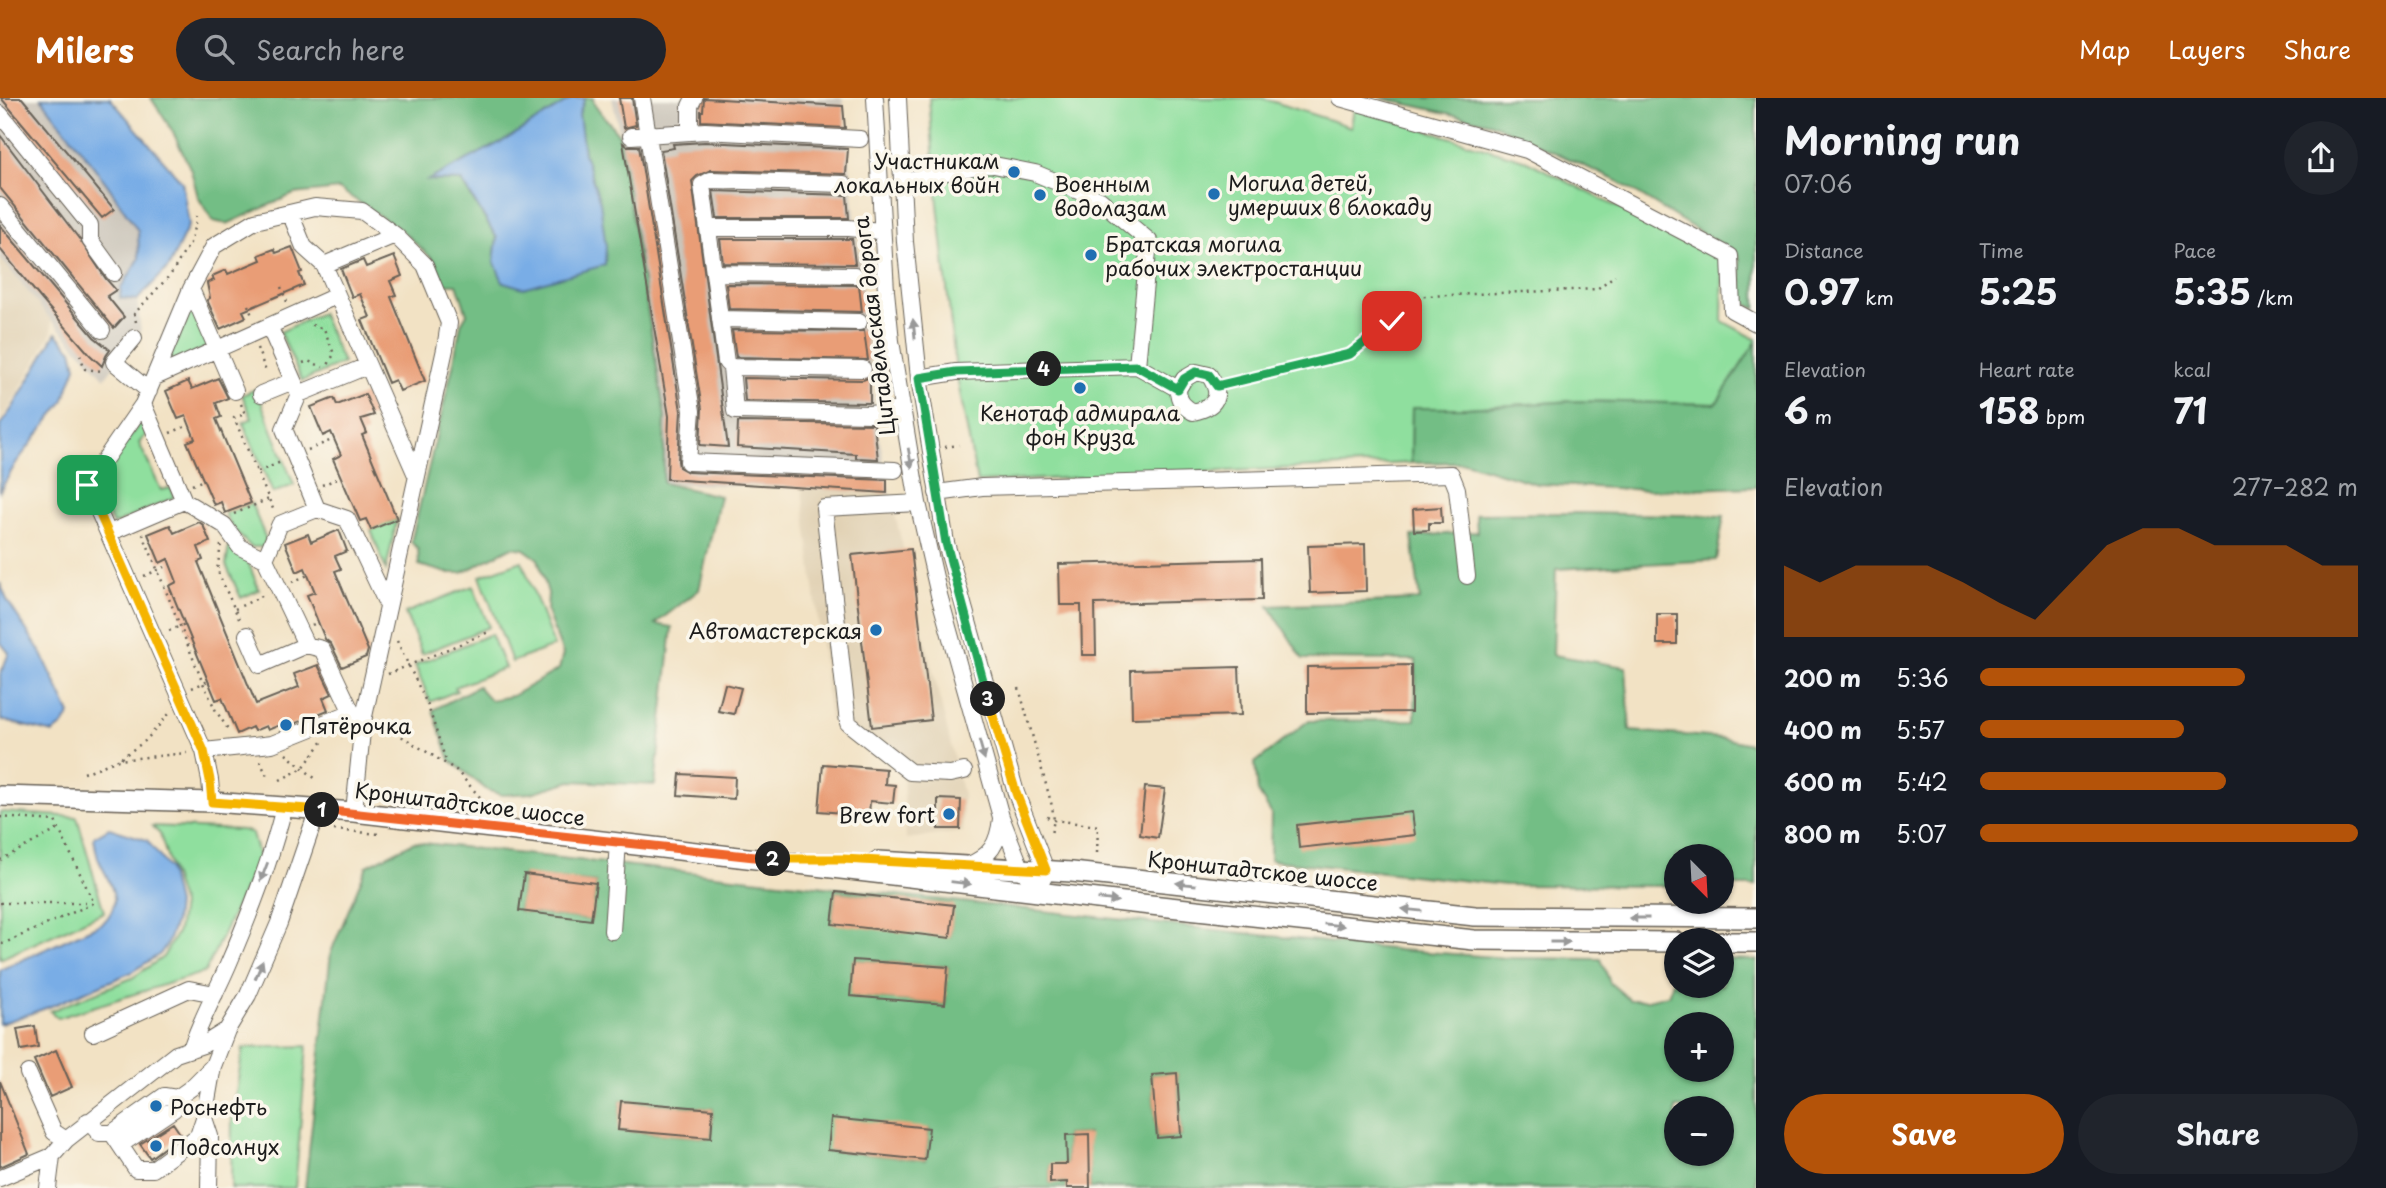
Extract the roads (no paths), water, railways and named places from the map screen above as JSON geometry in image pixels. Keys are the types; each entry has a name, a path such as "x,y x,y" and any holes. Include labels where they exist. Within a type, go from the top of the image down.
{"main road":[{"name":"Кронштадтское шоссе","path":"0,796 212,802 354,812 1474,940 1664,942"},
{"name":"Кронштадтское шоссе","path":"765,859 843,859 1046,870 1475,916 1756,918"},
{"path":"1734,942 1756,942"}],"street":[{"path":"642,98 639,135 692,411 688,462 895,470"},
{"path":"690,131 690,106 694,98"},
{"name":"Цитадельская дорога","path":"875,98 881,231 891,341 918,503 939,595 1001,817 1021,868 1040,892"},
{"name":"Цитадельская дорога","path":"898,98 902,181 919,378 946,543 1016,793 1046,870"},
{"path":"1340,98 1527,150 1730,256 1732,310 1756,323"},
{"path":"0,114 90,225 90,240 114,273"},
{"path":"639,135 690,131 860,139"},
{"path":"902,181 989,164 1035,173 1100,200 1149,241 1137,366"},
{"path":"844,184 710,180 702,185 726,362 731,367 736,411 870,414 902,410"},
{"path":"0,206 102,330"},
{"path":"212,802 204,751 87,485 149,391 191,289 214,246 255,222 315,207 362,211 395,235 425,265 449,323 372,682 359,722 354,812"},
{"path":"290,213 304,247 324,265 416,475"},
{"path":"708,228 848,228 881,231"},
{"path":"324,265 395,235"},
{"path":"714,273 855,275"},
{"path":"191,289 236,391"},
{"path":"149,391 217,349 337,296"},
{"path":"720,319 859,322"},
{"path":"267,327 296,388 284,429 317,509"},
{"path":"134,338 114,362 149,391 158,439 184,501 221,523 240,547 265,559 306,645"},
{"path":"261,394 331,380 367,366"},
{"path":"919,378 956,372 1137,366 1178,389"},
{"path":"731,367 863,369"},
{"path":"1196,372 1209,375 1217,386 1216,399 1207,409 1193,412 1182,405 1178,389 1184,379 1196,372"},
{"path":"937,494 982,487 1451,474 1457,489 1467,576"},
{"path":"109,533 184,501"},
{"path":"918,503 824,508 848,723 910,772 950,774 964,771"},
{"path":"265,559 280,524 317,509 347,519 387,604"},
{"path":"247,635 260,665 306,645 321,649 359,722"},
{"path":"204,751 272,744 359,722"},
{"path":"191,1049 275,844 284,807"},
{"path":"88,1121 99,1133 116,1139 136,1169 153,1169 198,1136 213,1066 227,1030 248,995 279,923 318,809"},
{"path":"967,866 993,850 999,837 1001,817"},
{"path":"612,932 618,842"},
{"path":"1040,892 1046,870"},
{"path":"93,1032 189,989 215,994"},
{"path":"0,1178 52,1156 65,1140 88,1121 176,1054 203,1045 227,1030"},
{"path":"116,1139 164,1096 177,1098 213,1066"},
{"path":"28,1073 54,1132 65,1140"},
{"path":"204,1118 210,1136 209,1188"},
{"path":"48,1188 52,1156"}],"water":[{"path":"41,98 110,98 182,182 189,224 169,267 137,300 120,298 121,288 139,259 138,231 107,184"},
{"path":"573,98 585,98 579,114 584,154 600,202 606,247 605,265 523,288 503,282 494,261 497,238 462,181 428,180 507,139"},
{"path":"56,333 72,350 76,367 63,402 16,463 0,491 0,425"},
{"path":"0,583 7,600 42,654 70,714 63,725 53,733 1,720 0,675 9,653 0,642"},
{"path":"109,828 147,840 169,869 177,904 175,923 167,944 160,954 130,973 0,1024 0,970 103,923 110,915 113,891 98,858 94,837"}],"place":[{"name":"Участникам локальных войн","path":"1014,172"},
{"name":"Могила детей, умерших в блокаду","path":"1214,194"},
{"name":"Военным водолазам","path":"1040,195"},
{"name":"Братская могила рабочих электростанции","path":"1091,255"},
{"name":"Кенотаф адмирала фон Круза","path":"1080,388"},
{"name":"Автомастерская","path":"876,630"},
{"name":"Пятёрочка","path":"286,725"},
{"name":"Brew fort","path":"949,814"},
{"name":"Роснефть","path":"156,1106"},
{"name":"Подсолнух","path":"156,1146"}]}
